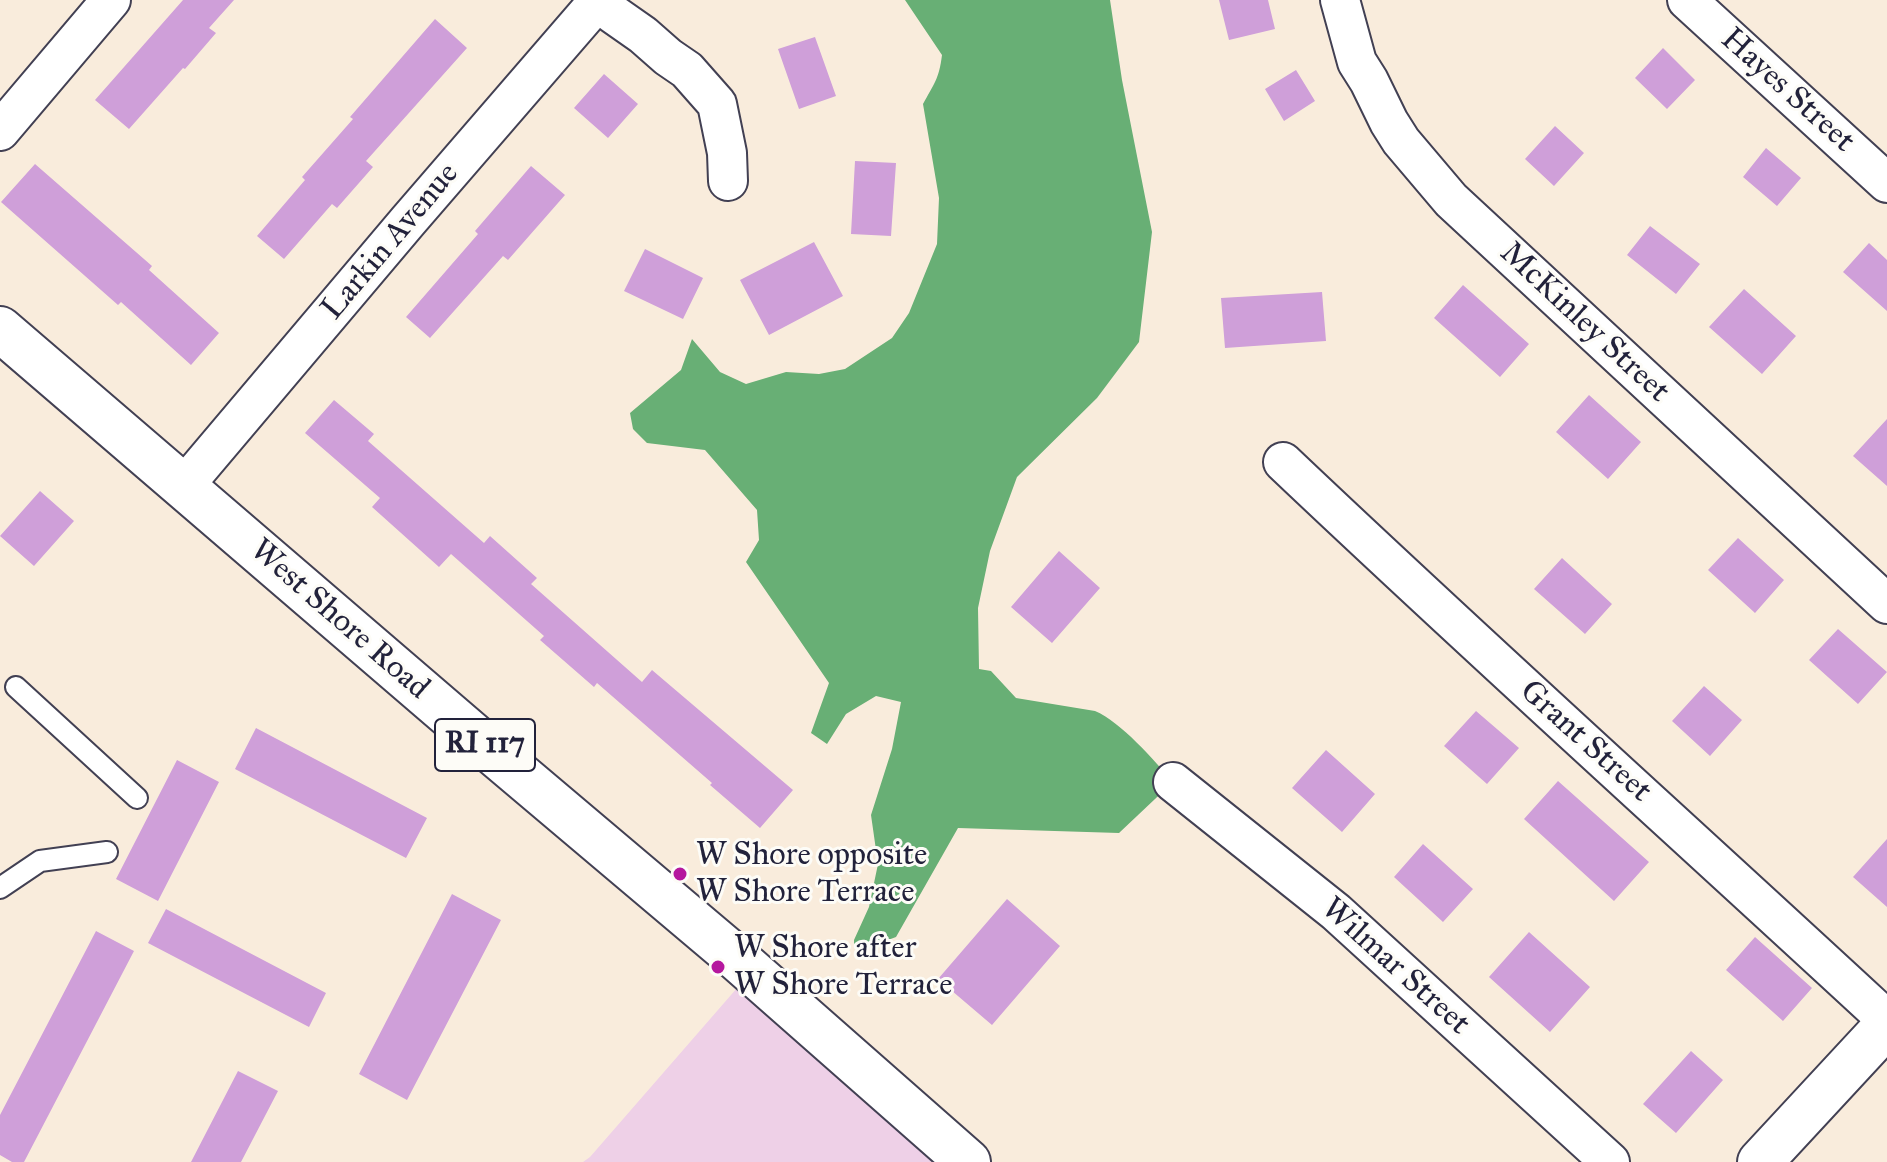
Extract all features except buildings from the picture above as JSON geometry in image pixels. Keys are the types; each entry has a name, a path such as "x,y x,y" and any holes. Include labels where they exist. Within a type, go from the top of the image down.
{"main road":[{"name":"West Shore Road","path":"0,329 734,956 968,1162"},
{"path":"1760,1162 1887,1023"}],"street":[{"path":"0,131 111,0"},
{"path":"599,0 687,70 717,104 727,153 728,181"},
{"name":"Larkin Avenue","path":"184,486 599,0"},
{"name":"McKinley Street","path":"1340,0 1357,62 1389,122 1401,141 1451,200 1887,604"},
{"name":"Hayes Street","path":"1687,0 1887,183"},
{"name":"Grant Street","path":"1283,462 1887,1023"},
{"name":"Wilmar Street","path":"1173,782 1336,912 1610,1162"}],"lane":[{"path":"16,687 137,798"},
{"path":"0,888 40,861 107,852"}],"shaded area":[{"path":"751,972 974,1162 583,1162"}],"green space":[{"path":"905,0 1110,0 1122,80 1152,232 1139,342 1097,398 1017,477 990,551 978,608 979,669 991,671 1016,698 1095,711 1105,716 1137,742 1173,782 1119,833 958,828 896,937 861,950 854,945 854,940 869,907 878,864 871,815 892,749 901,702 876,696 846,714 827,744 811,733 829,683 746,562 759,540 757,510 705,450 647,443 633,429 630,413 681,370 692,339 720,372 746,384 786,372 819,374 845,369 892,338 909,313 937,244 939,198 923,104 938,76 942,55"}],"place":[{"name":"W Shore opposite W Shore Terrace","path":"680,874"},
{"name":"W Shore after W Shore Terrace","path":"718,967"}]}
